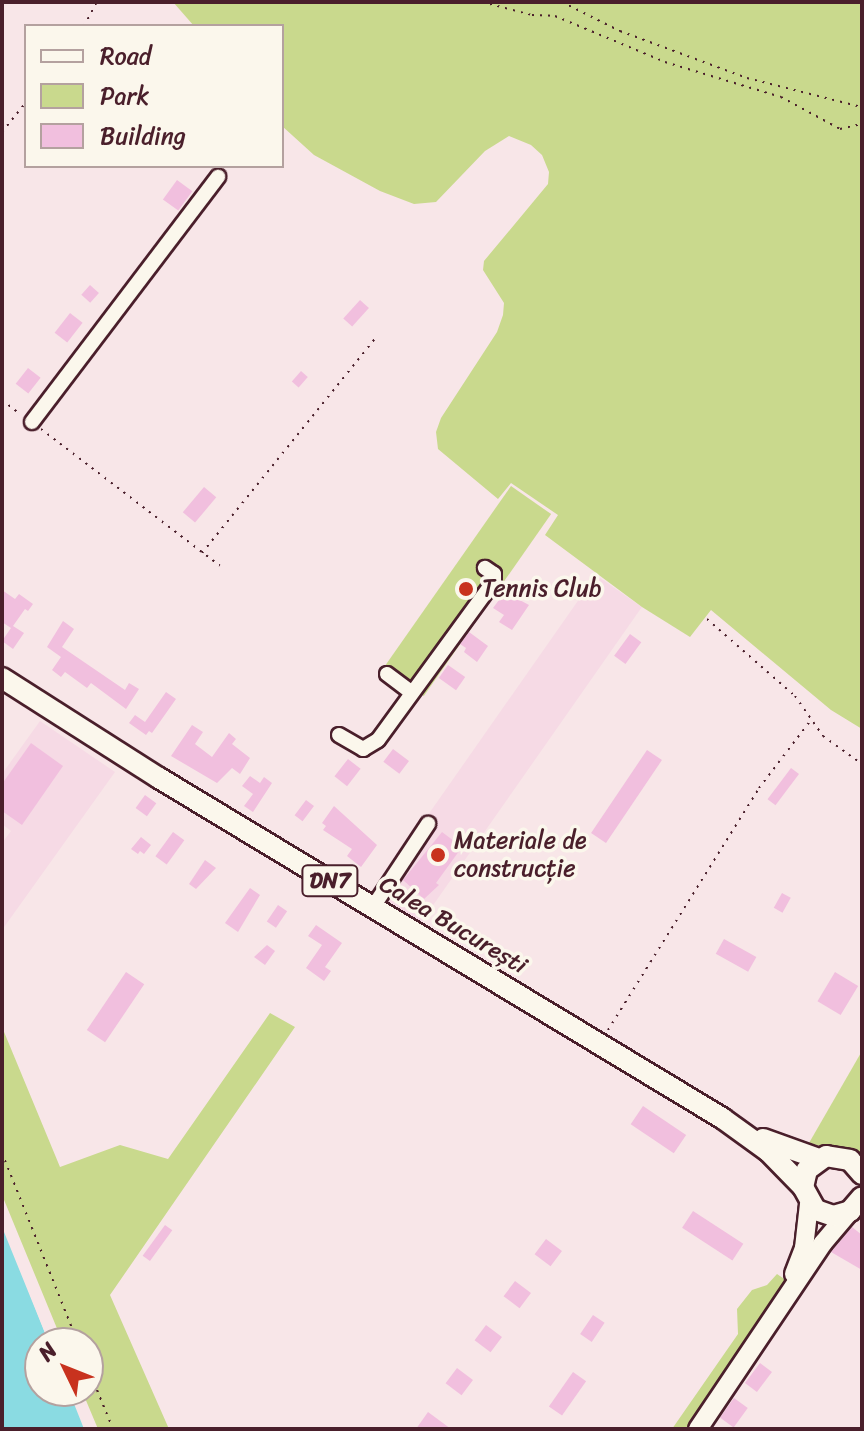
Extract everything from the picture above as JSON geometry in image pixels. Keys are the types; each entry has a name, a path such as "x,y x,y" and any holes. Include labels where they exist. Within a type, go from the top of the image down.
{"highway":[{"name":"Calea București","path":"2,678 755,1139 819,1159 835,1155 860,1169"},
{"name":"Calea București","path":"755,1139 806,1196"},
{"path":"819,1159 807,1170 806,1196 833,1216 859,1204"}],"main road":[{"path":"783,1303 804,1248 806,1196"},
{"path":"698,1429 823,1243 859,1204"}],"street":[{"path":"32,422 218,177"},
{"path":"339,735 363,749 368,749 378,740 494,581 494,574 485,568"},
{"path":"387,674 412,693"},
{"path":"373,907 428,824"}],"path":[{"path":"85,24 97,2"},
{"path":"482,2 532,15 555,16 665,62 781,97 840,129 862,124"},
{"path":"562,2 620,31 747,78 862,107"},
{"path":"2,132 24,104"},
{"path":"202,553 377,336"},
{"path":"2,400 220,566"},
{"path":"707,619 795,696 823,736 862,764"},
{"path":"602,1046 622,1004 759,788 811,720"},
{"path":"2,1153 72,1327"},
{"path":"104,1407 113,1429"}],"shaded area":[{"path":"596,575 642,607 416,930 370,898"},
{"path":"40,721 115,772 2,930 2,843 11,831 2,824 2,774"}],"green space":[{"path":"173,2 862,2 862,729 831,710 711,610 690,637 642,607 545,535 558,515 511,483 498,499 438,449 436,432 441,418 497,332 503,315 504,303 483,270 484,261 548,184 549,172 542,155 531,145 509,136 485,151 436,202 414,204 380,191 314,155 284,128 284,24 192,24"},
{"name":"Tennis Club","path":"511,486 551,514 424,696 384,668"},
{"path":"270,1013 295,1027 110,1295 169,1429 98,1429 89,1407 104,1407 104,1327 56,1327 2,1195 2,1027 60,1167 120,1145 168,1159"},
{"path":"862,1051 862,1156 809,1143"},
{"path":"777,1274 799,1289 704,1429 672,1429 738,1334 737,1309 752,1290 767,1285"}],"water":[{"path":"2,1227 43,1327 24,1327 24,1407 75,1407 84,1429 2,1429"}],"pier":[{"path":"2,1223 6,1225 47,1327 43,1327"}],"building":[{"path":"177,180 192,191 178,211 163,199"},
{"path":"90,285 99,293 90,303 81,295"},
{"path":"360,300 369,308 352,327 343,319"},
{"path":"70,313 83,323 67,343 55,333"},
{"path":"28,368 41,378 28,394 16,384"},
{"path":"301,371 308,377 299,387 292,382"},
{"path":"204,487 216,497 195,523 183,512"},
{"path":"2,590 15,599 19,594 33,604 28,611 25,609 13,626 24,633 13,649 2,641 11,628 2,622"},
{"path":"505,592 529,605 512,630 499,622 504,615 493,608"},
{"path":"63,621 74,629 62,647 125,690 129,683 139,689 126,709 91,683 87,688 65,672 61,677 52,670 61,657 47,647"},
{"path":"469,632 488,646 477,662 464,652 466,648 460,644"},
{"path":"630,634 641,642 625,664 614,656"},
{"path":"448,665 465,677 456,690 439,678"},
{"path":"166,692 176,699 152,733 149,731 146,735 129,723 135,715 145,722"},
{"path":"192,725 203,732 195,744 212,757 229,733 236,739 232,744 250,758 240,774 232,768 217,783 171,756"},
{"path":"31,743 63,766 22,825 2,811 2,784"},
{"path":"393,749 409,761 399,774 383,762"},
{"path":"647,750 662,760 606,843 591,833"},
{"path":"348,759 361,769 347,786 334,776"},
{"path":"791,768 799,774 776,805 768,799"},
{"path":"250,776 260,783 264,777 272,783 253,812 244,806 253,794 242,786"},
{"path":"145,795 156,803 147,816 136,808"},
{"path":"306,800 314,806 303,821 295,815"},
{"path":"334,806 377,845 361,867 347,856 352,849 323,830 326,826 322,823"},
{"path":"173,832 184,840 167,864 155,856"},
{"path":"442,832 462,847 436,883 439,885 424,899 403,880"},
{"path":"141,837 151,845 144,854 140,851 138,854 131,849"},
{"path":"205,860 216,868 196,889 189,884"},
{"path":"250,888 260,895 238,932 225,923"},
{"path":"782,893 791,898 783,913 774,908"},
{"path":"278,905 287,911 276,928 267,922"},
{"path":"316,925 342,943 325,967 331,971 324,981 306,968 322,945 308,936"},
{"path":"724,939 756,957 748,972 716,954"},
{"path":"267,945 275,951 265,965 254,957"},
{"path":"126,972 144,984 105,1042 87,1030"},
{"path":"835,972 858,986 841,1015 817,1001"},
{"path":"643,1106 686,1135 674,1153 631,1124"},
{"path":"693,1211 743,1244 732,1260 682,1228"},
{"path":"165,1225 172,1230 150,1261 143,1256"},
{"path":"852,1227 862,1235 862,1270 831,1252"},
{"path":"546,1239 562,1251 551,1266 535,1254"},
{"path":"515,1281 531,1293 520,1308 504,1296"},
{"path":"593,1315 605,1323 592,1342 580,1334"},
{"path":"486,1325 502,1337 491,1352 475,1340"},
{"path":"760,1363 772,1372 757,1392 745,1383"},
{"path":"457,1368 473,1380 462,1395 446,1383"},
{"path":"573,1372 586,1381 562,1416 549,1406"},
{"path":"734,1398 748,1408 734,1427 720,1417"},
{"path":"428,1412 451,1429 416,1429"}],"place":[{"name":"Tennis Club","path":"466,589"},
{"name":"Materiale de construcție","path":"438,855"}]}
